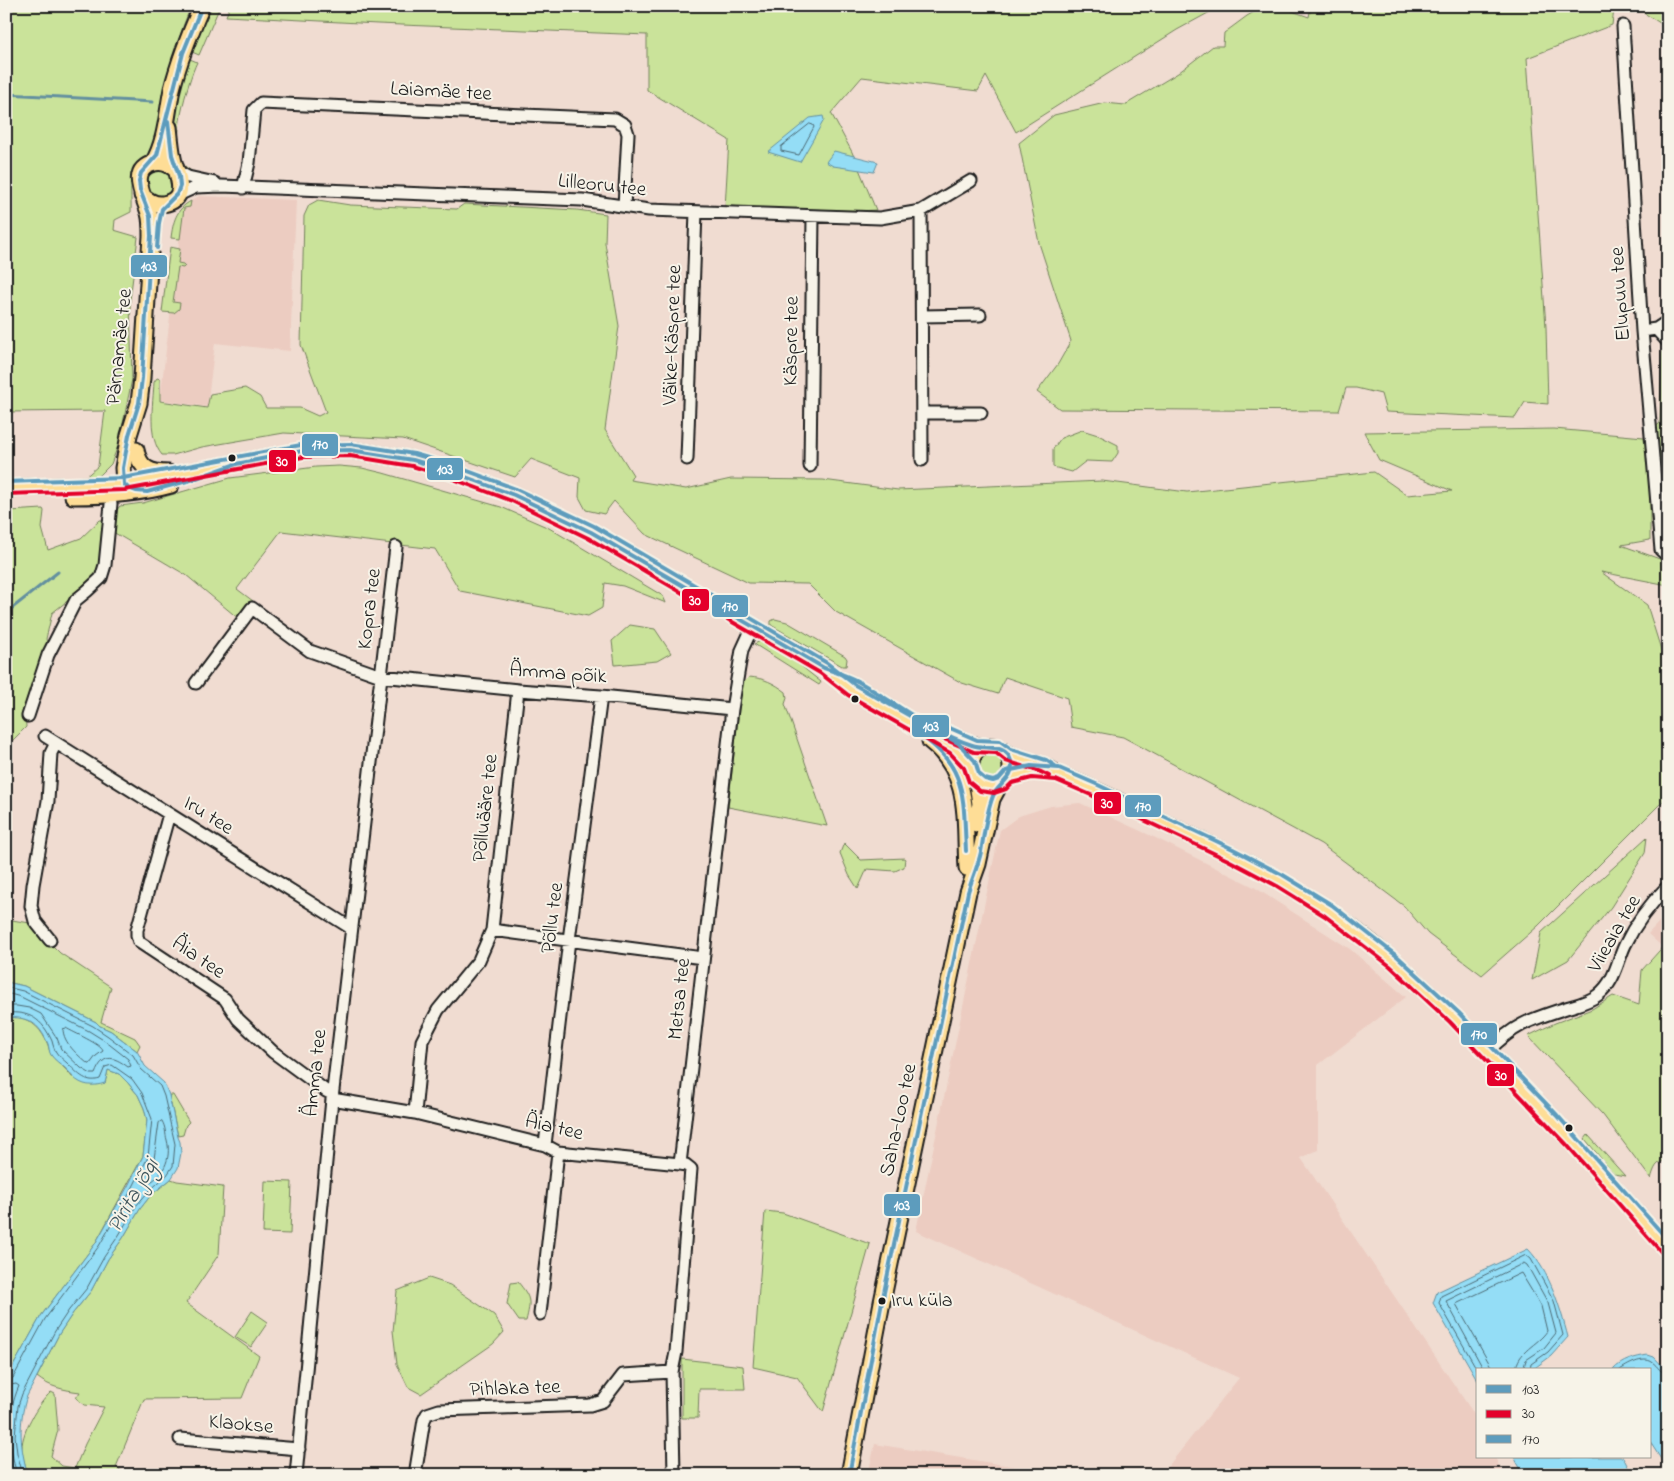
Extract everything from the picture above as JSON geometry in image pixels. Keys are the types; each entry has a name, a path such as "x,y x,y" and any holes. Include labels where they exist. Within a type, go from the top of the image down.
{"main road":[{"path":"167,205 152,203 142,195 139,189 140,176 153,163 161,144 172,89 183,53 202,6"},
{"path":"149,287 167,205 180,188 180,179 171,150 168,114"},
{"path":"153,163 166,163 177,171"},
{"name":"Pärnamäe tee","path":"117,494 129,435 139,404 149,287 151,223 142,195"},
{"path":"117,494 131,477 134,469 139,404"},
{"path":"6,488 81,486 97,482 111,474 129,435"},
{"path":"136,450 138,460 144,467 152,471 158,473 190,472"},
{"path":"81,486 117,494 190,472 302,451 336,450 403,458 447,470 514,495 591,532 824,668 851,690 954,748 970,765"},
{"path":"6,497 147,492 191,480 236,464"},
{"path":"824,668 858,681 907,712 960,740 982,747 998,747 1008,755 1044,766 1057,774 1207,843 1263,872 1350,926 1397,963 1488,1051 1597,1167 1668,1250"},
{"path":"886,710 938,748 955,772 962,788 965,806 966,868"},
{"path":"982,747 973,755 970,765 971,773 977,782 988,787 1032,772 1057,774"},
{"path":"1004,782 1012,766 1008,755"},
{"name":"Saha-Loo tee","path":"968,892 966,868 980,804 977,782"},
{"name":"Saha-Loo tee","path":"849,1475 882,1302 968,892 978,864 992,800 1004,782"}],"street":[{"name":"Elupuu tee","path":"1623,26 1642,331 1661,550 1668,556"},
{"name":"Laiamäe tee","path":"243,188 249,163 254,110 261,103 605,119 625,125 628,134 624,206"},
{"name":"Lilleoru tee","path":"177,171 221,186"},
{"name":"Lilleoru tee","path":"167,205 196,187 221,186 582,200 649,210 880,218 921,211 971,181"},
{"path":"921,211 922,460"},
{"name":"Väike-Käspre tee","path":"687,458 696,212"},
{"name":"Käspre tee","path":"810,466 812,216"},
{"path":"922,316 980,315"},
{"path":"1642,331 1656,329 1668,322"},
{"path":"1656,329 1668,342"},
{"path":"922,413 981,413"},
{"path":"28,716 48,655 76,600 101,578 117,494"},
{"name":"Kopra tee","path":"381,676 396,547"},
{"name":"Ämma põik","path":"196,683 252,608 310,651 381,676 732,709"},
{"name":"Metsa tee","path":"680,1164 732,709 742,650 753,626"},
{"name":"Ämma tee","path":"296,1475 332,1096 381,676"},
{"name":"Põlluääre tee","path":"415,1113 422,1041 438,1010 479,960 492,930 518,690"},
{"name":"Põllu tee","path":"545,1145 569,940 601,696"},
{"name":"Iru tee","path":"45,736 351,928"},
{"path":"50,940 35,921 31,906 48,801 51,753 56,743"},
{"name":"Äia tee","path":"169,814 137,930 139,942 226,999 238,1019 273,1052 332,1096 415,1113 545,1145 558,1152 680,1164"},
{"name":"Viieaia tee","path":"1488,1051 1510,1030 1526,1022 1587,1001 1607,987 1614,975 1625,945 1638,924 1668,886"},
{"path":"492,930 703,958"},
{"path":"540,1314 558,1152"},
{"path":"674,1475 672,1372 676,1352 691,1169 686,1165 680,1164"},
{"name":"Pihlaka tee","path":"415,1475 424,1420 427,1414 439,1410 590,1405 603,1401 622,1374 672,1372"},
{"name":"Klaokse","path":"180,1439 299,1449"}],"shaded area":[{"path":"199,196 296,200 290,351 215,343 207,407 160,400 183,208"},
{"path":"1080,803 1254,887 1350,949 1406,997 1318,1065 1318,1150 1301,1158 1476,1417 1476,1458 1495,1458 1503,1475 1161,1475 1239,1378 916,1231 1000,830 1019,816 1051,806"},
{"path":"1668,912 1668,952 1648,934"},
{"path":"875,1444 1066,1475 868,1475"}],"green space":[{"path":"6,6 191,6 168,78 154,151 138,163 134,169 131,185 131,212 115,220 114,230 138,237 130,300 132,379 119,443 111,464 100,475 82,480 98,466 105,411 6,412"},
{"path":"210,6 220,6 199,55 192,52"},
{"path":"230,6 1148,6 1161,9 1168,6 1221,6 1177,30 1016,132 986,76 978,91 862,77 831,113 852,152 876,210 810,214 725,208 729,140 647,90 647,35 226,16"},
{"path":"1264,6 1287,6 1292,11 1309,17 1311,6 1348,6 1352,11 1358,6 1594,6 1614,9 1612,25 1527,58 1546,327 1548,404 1525,402 1515,418 1386,412 1381,394 1356,388 1346,388 1339,411 1060,409 1037,392 1058,364 1071,341 1039,243 1019,143 1054,115 1105,103 1125,105 1178,73 1213,46 1223,46 1224,33"},
{"path":"1644,6 1668,6 1668,28 1644,13"},
{"path":"190,59 197,62 181,113 178,141 179,154 183,163 194,173 185,171 178,162 173,138 175,109 181,81"},
{"path":"160,169 170,173 174,183 170,193 160,197 150,193 146,183 150,173"},
{"path":"318,200 350,205 457,209 464,204 577,210 606,214 605,243 619,326 605,430 633,475 630,480 686,489 731,479 823,480 898,490 1102,481 1187,492 1374,472 1407,495 1452,491 1379,460 1364,432 1554,429 1644,437 1660,423 1662,353 1668,341 1668,472 1650,464 1650,540 1621,545 1668,562 1668,585 1601,572 1647,605 1668,672 1668,796 1538,926 1482,975 1428,934 1404,906 1321,844 1123,737 1071,727 1067,698 1005,677 998,694 962,683 836,612 808,584 749,583 645,534 614,501 604,514 586,510 579,497 580,478 531,459 515,477 403,439 284,433 202,447 173,455 162,455 154,439 152,420 154,382 157,378 160,379 160,401 207,408 210,394 245,388 260,397 266,408 300,408 318,416 326,412 301,345 304,216 309,205"},
{"path":"191,201 190,207 184,208 180,239 171,238 176,216 186,204"},
{"path":"170,247 180,249 178,263 185,266 183,268 178,267 173,302 180,303 179,309 174,313 162,312"},
{"path":"1082,430 1098,435 1118,445 1118,453 1112,462 1086,461 1072,472 1053,467 1053,449 1061,438"},
{"path":"316,467 362,468 383,473 501,507 549,528 663,596 666,603 623,586 605,583 602,608 588,616 460,591 435,549 281,531 237,589 253,601 239,619 186,575 113,532 115,512 120,506 143,503 230,478"},
{"path":"6,507 9,511 43,509 42,528 48,550 81,538 100,520 103,520 105,527 103,564 98,577 52,613 46,639 47,643 25,711 26,727 6,747"},
{"path":"775,619 787,622 845,656 847,659 846,666 842,666 771,625 771,621"},
{"path":"630,625 655,629 671,653 657,661 615,665 612,641"},
{"path":"761,641 801,666 821,682 819,685 754,644"},
{"path":"749,677 769,681 786,692 785,704 827,826 728,807 740,701 743,683"},
{"path":"991,752 1001,756 1005,766 1001,776 991,780 981,776 977,766 981,756"},
{"path":"1647,837 1645,853 1611,907 1568,960 1532,980 1541,933"},
{"path":"844,843 861,860 905,858 904,867 895,871 867,869 858,889 849,875 840,853"},
{"path":"6,919 30,923 60,953 111,987 101,1022 135,1038 140,1045 137,1051 96,1022 24,986 6,982"},
{"path":"1668,941 1668,994 1664,996 1668,1014 1668,1160 1658,1164 1651,1179 1603,1115 1528,1036 1592,1009 1613,996 1639,1005 1642,970"},
{"path":"17,1017 32,1023 40,1030 52,1056 72,1077 105,1083 108,1070 119,1074 138,1095 147,1120 143,1156 95,1244 41,1316 6,1379 6,1018"},
{"path":"169,1095 173,1095 189,1122 183,1135 178,1136"},
{"path":"1588,1135 1625,1176 1614,1174 1585,1139"},
{"path":"171,1179 223,1187 219,1254 186,1303 259,1356 242,1398 144,1399 116,1467 127,1475 28,1475 22,1452 24,1436 31,1419 51,1392 55,1394 58,1430 51,1456 62,1466 75,1468 104,1407 84,1405 76,1398 80,1392 57,1388 37,1377 59,1334 91,1291 108,1259 140,1209 151,1195"},
{"path":"265,1181 292,1182 290,1234 263,1233"},
{"path":"765,1211 783,1213 870,1244 823,1412 797,1377 753,1367"},
{"path":"429,1278 450,1285 494,1315 504,1332 493,1344 421,1394 408,1387 397,1364 393,1331 397,1291"},
{"path":"518,1282 529,1300 526,1321 519,1321 507,1304 511,1283"},
{"path":"252,1311 268,1322 251,1347 235,1337"},
{"path":"682,1359 743,1366 745,1389 699,1389 698,1418 682,1418"}],"water":[{"path":"823,116 824,120 800,162 768,152 810,118"},
{"path":"834,151 878,162 874,172 833,166 826,162"},
{"name":"Pirita jõgi","path":"6,982 24,986 96,1022 137,1051 145,1066 164,1083 169,1095 181,1153 178,1168 171,1179 151,1195 140,1209 108,1259 91,1291 59,1334 27,1396 22,1416 21,1436 28,1475 6,1475 6,1379 41,1316 95,1244 128,1186 143,1156 147,1120 138,1095 119,1074 108,1070 105,1083 96,1085 84,1084 73,1077 52,1057 45,1037 37,1026 21,1018 6,1018"},
{"path":"1528,1249 1536,1258 1548,1279 1558,1302 1568,1337 1551,1356 1535,1368 1476,1368 1476,1378 1433,1303 1437,1292"},
{"path":"1648,1355 1654,1357 1668,1372 1668,1470 1652,1445 1652,1368 1615,1368 1620,1364"},
{"path":"1515,1458 1624,1458 1632,1475 1524,1475"}],"waterway":[{"path":"6,94 153,102"},
{"path":"6,613 58,572"}],"transit line":[{"name":"103","path":"202,6 183,53 157,155 141,173 139,181 140,190 150,216 151,236 139,403 129,435 123,468 124,484 128,488 147,492 191,480 236,464 302,451 350,450 413,460 447,470 514,495 591,532 824,668 859,682 942,733 972,745 1000,749 1008,755 1011,761 1012,767 1009,776 993,796 980,857 968,892 882,1302 849,1475"},
{"name":"103","path":"157,248 162,209 177,194 180,186 179,176 172,155 168,121"},
{"name":"170","path":"6,482 123,478 301,445 350,444 414,454 449,464 516,489 594,526 827,663 855,685 958,743 975,761 979,774 985,779 993,781 999,779 1006,771 1031,766 1059,768 1233,849 1283,875 1332,905 1398,957 1459,1013 1557,1115 1668,1240"},
{"name":"30","path":"6,494 125,490 303,457 350,456 412,466 512,501 588,538 820,673 848,695 950,753 964,768 969,782 980,791 994,793 1006,789 1012,783 1032,778 1056,780 1228,860 1277,886 1325,916 1390,966 1450,1022 1567,1145 1663,1254"},
{"name":"170","path":"941,724 977,740 1000,741 1011,749 1046,760 1055,766"},
{"name":"103","path":"914,731 932,744 953,769 962,797 966,851"},
{"name":"30","path":"937,736 974,752 996,753 1006,761 1049,776"}],"place":[{"name":"Iru küla","path":"882,1301"}]}
